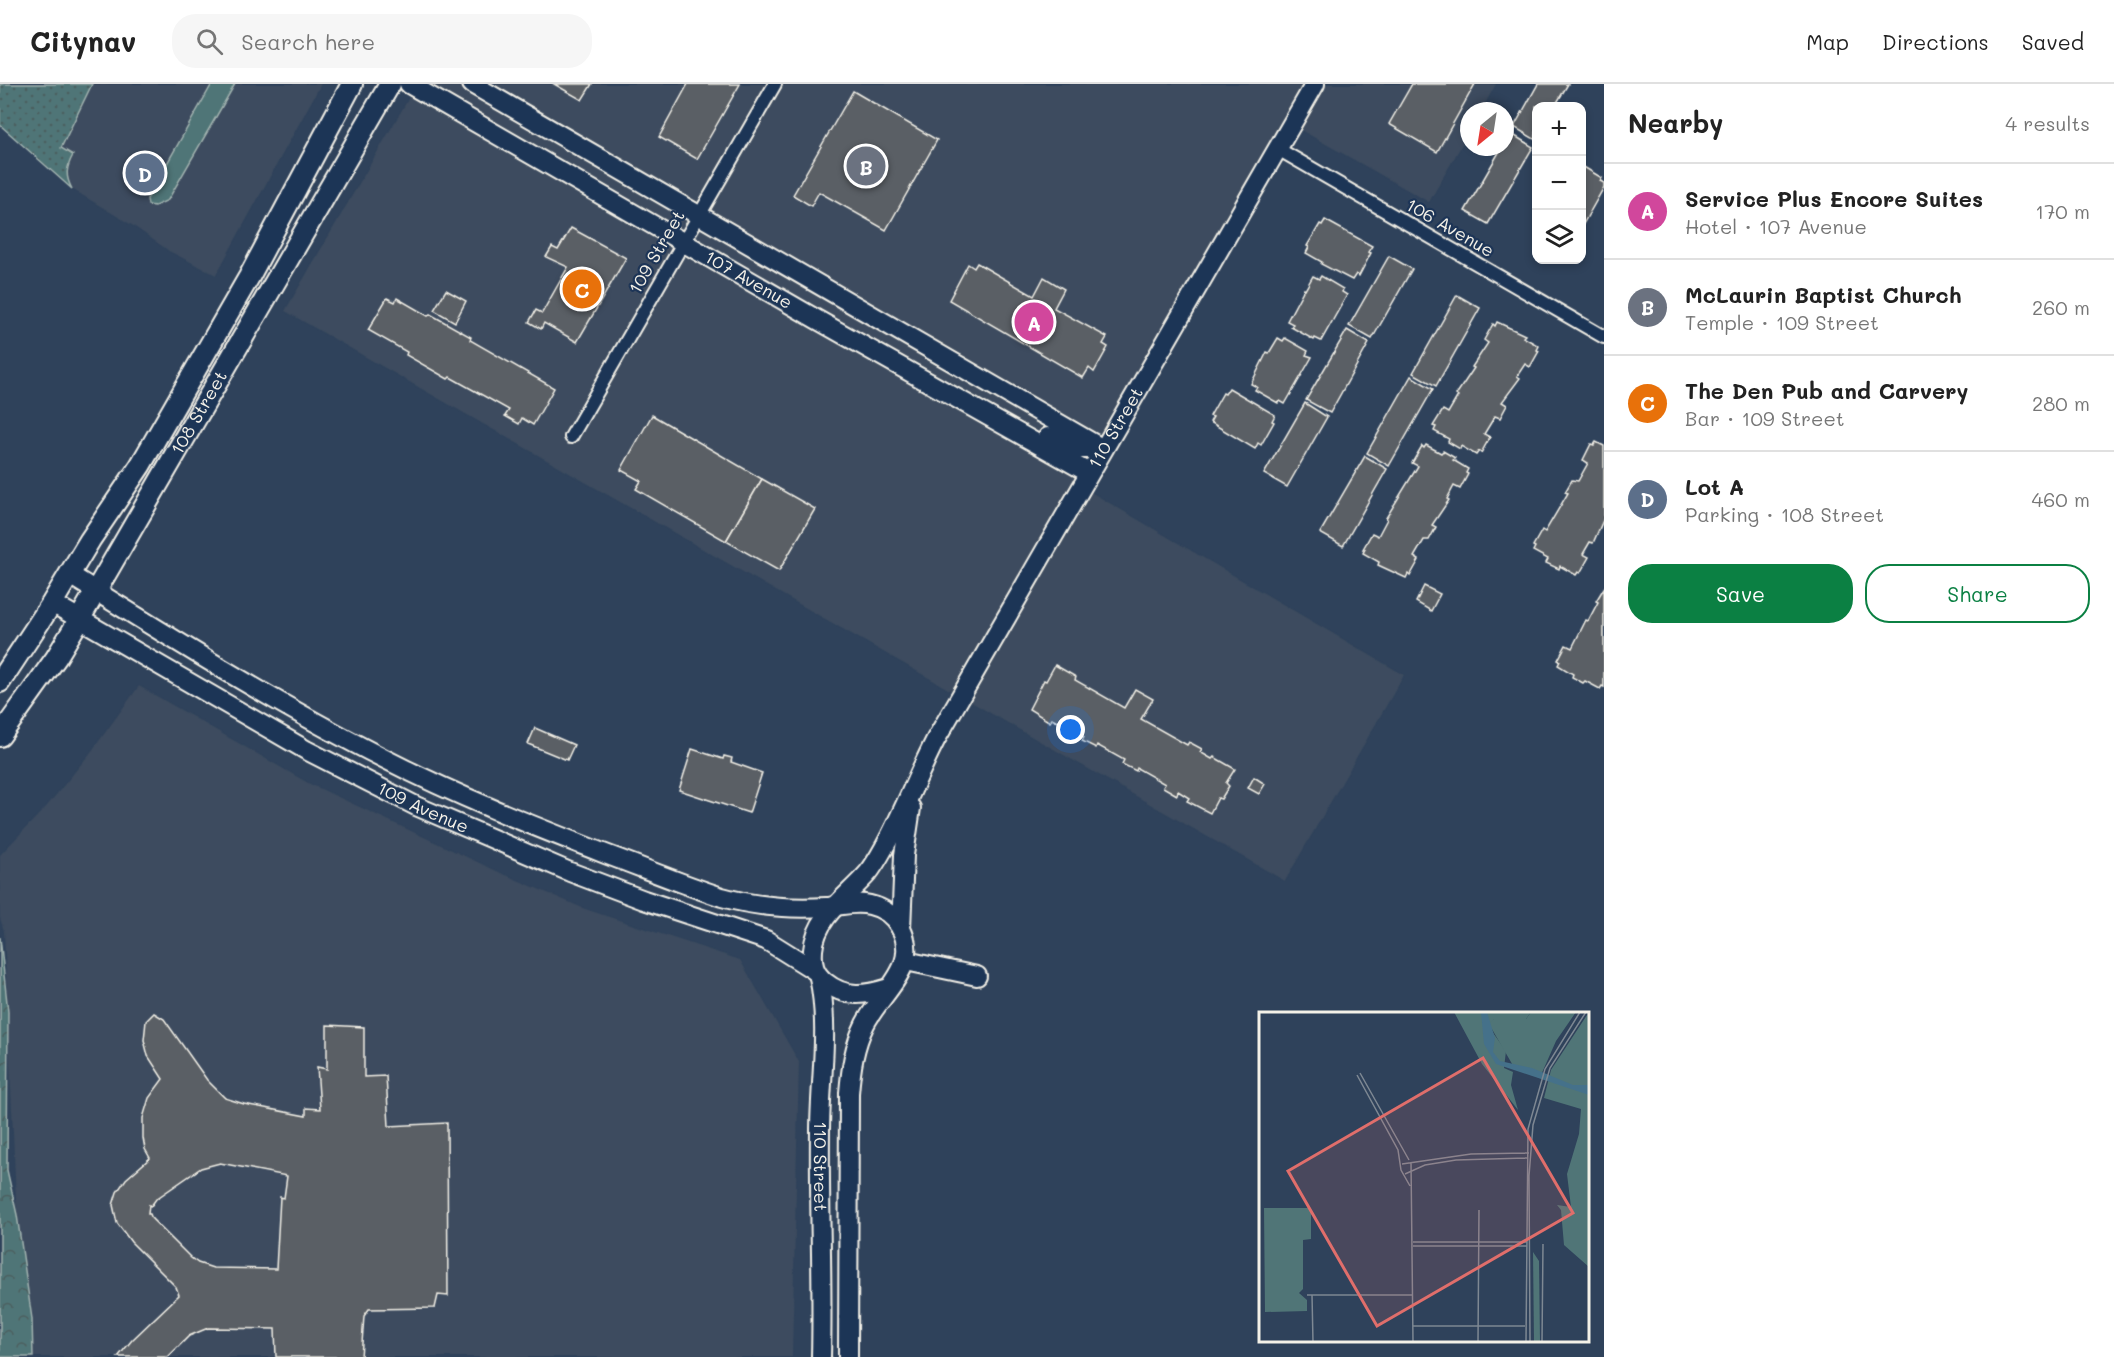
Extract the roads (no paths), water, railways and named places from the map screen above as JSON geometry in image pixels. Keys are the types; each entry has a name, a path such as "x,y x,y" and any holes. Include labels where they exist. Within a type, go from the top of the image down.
{"main road":[{"name":"108 Street","path":"0,682 140,466 249,277 352,84"},
{"name":"108 Street","path":"0,736 56,658 80,620 390,84"}],"street":[{"name":"107 Avenue","path":"409,84 1089,473"},
{"name":"107 Avenue","path":"472,84 1103,449"},
{"name":"109 Street","path":"571,437 776,84"},
{"name":"110 Street","path":"836,907 870,871 936,739 1315,84"},
{"name":"106 Avenue","path":"1278,150 1604,337"},
{"path":"867,348 910,362 1062,445 1073,449 1103,449"},
{"name":"109 Avenue","path":"70,575 328,730 386,760 473,800 580,844 722,896 762,906 836,907"},
{"name":"109 Avenue","path":"52,603 306,750 416,806 581,876 644,900 766,940 817,973"},
{"name":"110 Street","path":"902,928 902,882 907,824 918,774"},
{"path":"859,903 871,905 884,910 902,928 906,961 902,973 889,987 864,995 848,994 833,988 817,973 814,940 820,926 836,907 859,903"},
{"path":"906,961 977,976"},
{"name":"110 Street","path":"817,973 823,995 824,1023 820,1131 821,1357"},
{"name":"110 Street","path":"848,1357 851,1069 864,1025 889,987"}],"place":[{"name":"McLaurin Baptist Church","path":"866,166"},
{"name":"Lot A","path":"145,173"},
{"name":"The Den Pub and Carvery","path":"582,289"},
{"name":"Service Plus Encore Suites","path":"1034,322"}]}
